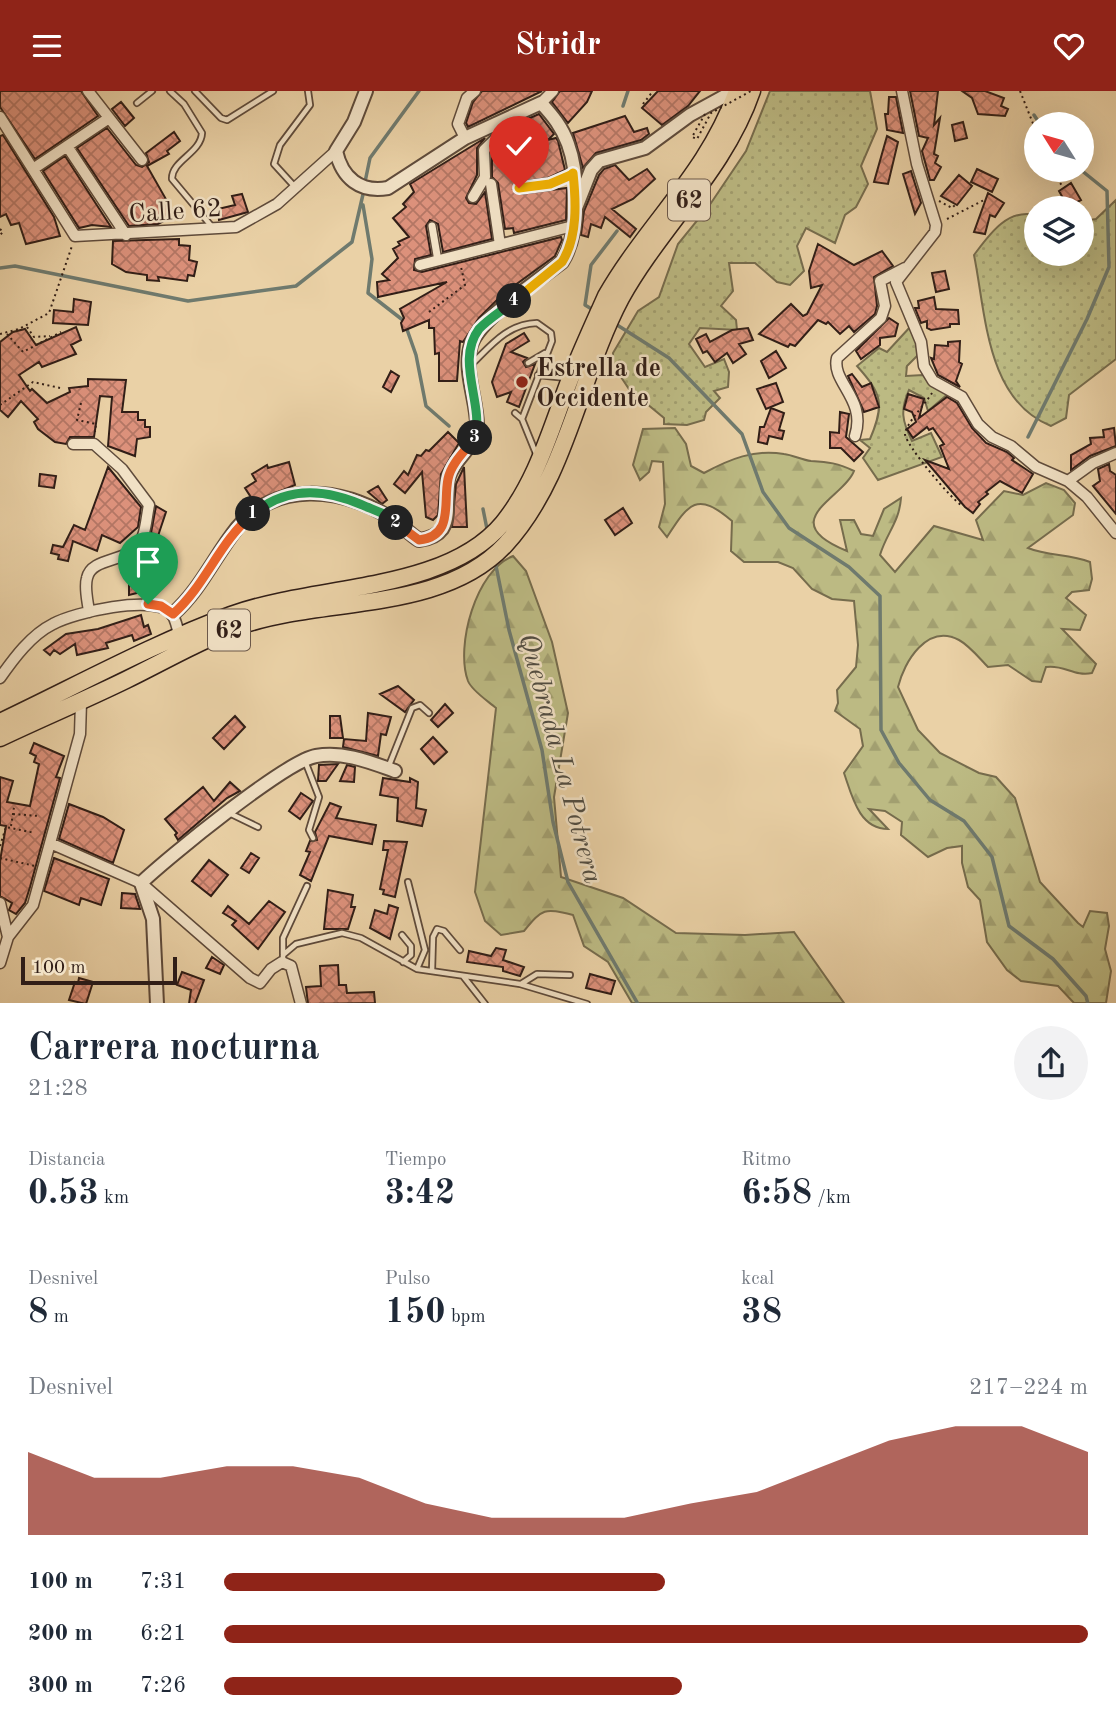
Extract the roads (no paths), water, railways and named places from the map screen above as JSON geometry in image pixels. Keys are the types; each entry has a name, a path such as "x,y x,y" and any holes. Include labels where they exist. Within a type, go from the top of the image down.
{"highway":[{"name":"62","path":"0,738 22,719 180,637 231,615 287,597 449,572 483,563 554,466 592,346 612,301 622,267 715,144 736,91"},
{"name":"62","path":"612,301 635,275 723,154 741,124 752,91"},
{"name":"62","path":"509,529 539,462 570,379 592,346"},
{"name":"62","path":"0,722 22,719 81,702 244,624 412,593 449,572"}],"street":[{"path":"88,91 142,160"},
{"path":"366,91 354,122 336,151 340,167 360,187 374,190 388,188 465,138 519,116 541,103 553,91"},
{"path":"465,138 458,124 467,98 475,91"},
{"path":"173,614 194,593 239,526 263,506 283,495 303,492 329,495 392,518 419,540 432,539 442,529 447,513 448,478 455,463 475,438 478,427 469,366 471,345 480,329 562,262 567,254 576,208 591,170 599,161 645,148 690,115 736,91"},
{"path":"902,91 917,164 936,225 935,232 905,267 896,282 921,342 925,366 937,383 962,397 978,424 992,437 1011,446 1036,467 1068,481 1087,497 1116,533"},
{"path":"541,103 558,122 569,145 576,208"},
{"path":"474,197 485,177 484,150 519,116"},
{"path":"0,117 33,169 109,118"},
{"path":"67,146 127,235"},
{"name":"Calle 62","path":"33,169 75,236 127,235 236,227 251,221 296,188 336,151"},
{"path":"519,188 550,184 573,173"},
{"path":"491,184 500,246"},
{"path":"432,226 438,261"},
{"path":"420,265 573,226"},
{"path":"855,436 857,406 836,373 836,358 877,324 884,306 880,281 905,267"},
{"path":"74,444 94,444 122,469 149,505 142,538 135,549 121,558 94,566 87,578 89,612"},
{"path":"1068,481 1093,463 1116,453"},
{"path":"0,678 33,638 54,623 89,612 148,604 161,606 173,614 180,637"},
{"path":"0,963 8,937 33,905 80,734 81,702"},
{"path":"141,883 173,853 305,760 335,755 391,770"},
{"path":"50,843 141,883 250,978 260,983 283,958 291,966 301,1003"},
{"path":"141,883 153,919 157,1003"},
{"path":"0,903 8,937"}],"lane":[{"path":"137,103 152,91"},
{"path":"170,91 184,104 202,133 198,146 173,171 172,180 213,229"},
{"path":"195,91 221,118 227,120 273,91"},
{"path":"296,188 274,164 275,154 310,106 308,91"},
{"path":"469,366 497,338 529,323 545,325 551,333 552,341 522,419"},
{"path":"527,363 546,353"},
{"path":"538,375 570,379"},
{"path":"515,413 522,419 539,462"},
{"path":"391,770 412,708 420,705 429,713"},
{"path":"305,760 319,797 309,830 313,838"},
{"path":"228,813 258,827"},
{"path":"408,882 425,950 416,969"},
{"path":"283,958 283,938 307,886"},
{"path":"432,971 433,937 437,929 444,931 460,950"},
{"path":"283,958 296,944 342,933 361,938 416,969 520,984 587,1003"},
{"path":"402,935 411,946 411,955 402,963"},
{"path":"520,984 537,974 570,975"},
{"path":"462,976 485,1003"}],"waterway":[{"path":"365,182 370,158 419,91"},
{"path":"623,106 628,91"},
{"path":"1028,437 1087,319 1109,267 1107,191 1094,180"},
{"path":"0,268 15,266 188,301 296,286 352,242 364,190"},
{"path":"363,205 372,259 368,293 404,321 416,355 426,406 449,426"},
{"path":"595,311 585,305 591,265 617,231"},
{"path":"614,323 669,358 742,434 763,492 789,528 849,567 880,596 881,730 899,763 930,800 964,821 992,857 1009,926 1053,959 1086,996 1088,1003"},
{"name":"Quebrada La Potrera","path":"483,509 487,529"},
{"name":"Quebrada La Potrera","path":"495,561 509,630 542,750 553,822 568,882 637,1003"}],"place":[{"name":"Estrella de Occidente","path":"522,382"}]}
